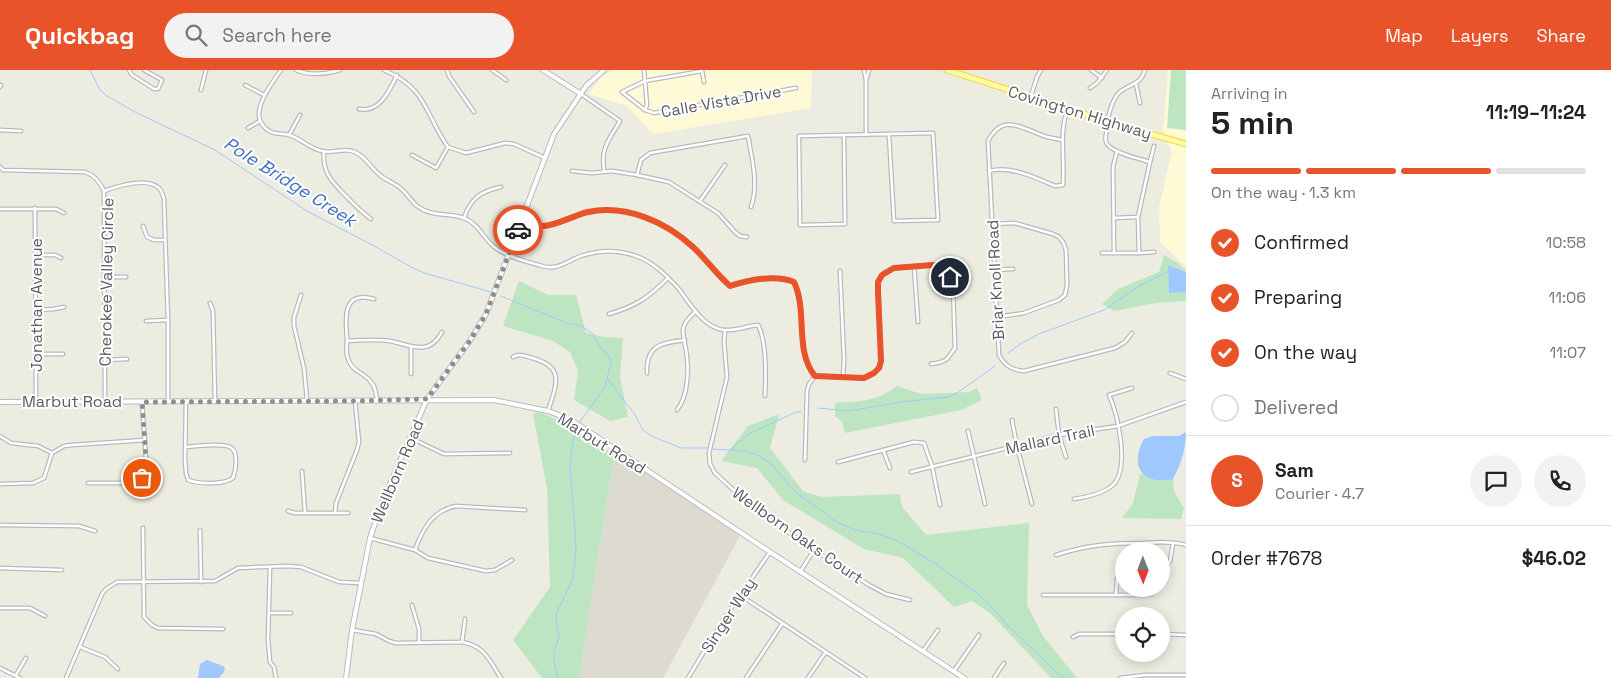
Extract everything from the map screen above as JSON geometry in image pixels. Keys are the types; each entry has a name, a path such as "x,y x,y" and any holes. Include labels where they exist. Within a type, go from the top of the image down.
{"main road":[{"name":"Covington Highway","path":"946,70 1108,122 1186,144"}],"street":[{"path":"129,70 132,75 154,89 158,89 162,80 144,70"},
{"path":"201,90 206,70"},
{"path":"281,70 264,95 259,110 260,122 267,130 274,134 289,135 312,148 324,152 345,149 354,152 362,157 380,176 400,187 419,207 438,215 464,218 474,224 499,251 543,267 555,268 590,254 614,252 636,256 645,260 668,278 696,312 711,326 725,330 758,325 766,368 765,396"},
{"path":"296,70 318,74 340,70"},
{"path":"384,70 397,75 408,83 420,96 448,146 466,153 505,143 514,144 545,158"},
{"path":"447,70 449,76 474,112"},
{"path":"492,70 506,80"},
{"path":"543,70 620,121 604,148 602,156 604,171"},
{"name":"Wellborn Road","path":"346,678 352,630 370,538 383,500 427,399 469,342 486,314 554,134 586,86 604,70"},
{"path":"644,70 647,105 645,110"},
{"path":"645,81 702,70 704,82"},
{"path":"864,70 866,80 866,135"},
{"path":"866,80 869,70"},
{"path":"1031,97 1036,78 1041,70"},
{"path":"1091,70 1102,78"},
{"path":"1090,88 1102,78 1107,70"},
{"path":"1145,70 1143,77 1136,84 1121,91 1112,105 1106,143 1117,151 1150,162"},
{"path":"359,109 366,110 381,103 397,75"},
{"name":"Calle Vista Drive","path":"645,81 622,92 645,110 654,113 796,88"},
{"path":"1136,84 1140,103"},
{"path":"246,85 264,95"},
{"path":"989,171 1010,170 1055,186 1063,185 1062,140 1067,109"},
{"path":"289,135 300,115"},
{"path":"248,128 260,122"},
{"name":"Briar Knoll Road","path":"1062,140 1019,127 1004,125 998,128 988,141 999,354 1002,362 1009,367 1024,371 1115,348 1126,342 1132,334"},
{"path":"0,130 21,131"},
{"path":"844,136 845,224 800,225 799,136 933,133 938,220 894,221 888,135"},
{"path":"637,174 641,160 650,153 748,136 754,174 754,196 750,207"},
{"path":"412,155 436,168 448,146"},
{"path":"1139,252 1138,217 1154,146"},
{"path":"1114,253 1113,167 1117,151"},
{"path":"324,152 323,162 326,174 333,184 356,208 371,218"},
{"path":"700,201 725,165"},
{"path":"0,167 3,170 85,172 96,179 104,191"},
{"path":"572,171 637,174 668,182 718,213 740,236 747,237"},
{"name":"Cherokee Valley Circle","path":"105,401 104,191 140,182 151,184 158,188 164,199 168,320 168,401"},
{"path":"464,218 468,207 477,196 486,190 501,187"},
{"path":"0,210 35,208 56,209 64,213"},
{"name":"Jonathan Avenue","path":"35,208 36,401"},
{"path":"522,220 542,226 590,212 630,213 655,221 675,233 692,247 730,286 772,278 781,278 794,282 800,301 807,365 815,376"},
{"path":"1114,218 1138,217"},
{"path":"992,224 1016,223 1053,234 1059,237 1066,250 1067,285 1065,295 1059,300 1019,315 997,317"},
{"path":"143,226 147,238 165,240"},
{"path":"1102,253 1154,252"},
{"path":"36,255 55,255 61,258"},
{"path":"815,376 864,378 869,377 879,368 881,354 878,282 888,270 899,267 933,265 946,270 950,277 953,287 955,348 947,359 931,364"},
{"path":"914,266 918,322"},
{"path":"994,270 1013,269"},
{"path":"840,271 843,378"},
{"path":"104,278 126,277"},
{"path":"608,314 639,303 668,278"},
{"path":"301,294 294,318 294,326 304,368 306,400"},
{"path":"374,299 364,297 352,300 346,318 346,354 353,369 371,381 375,388 377,400"},
{"path":"210,303 214,311 215,401"},
{"path":"36,310 64,307"},
{"path":"677,410 686,388 688,372 683,331 688,319 696,312"},
{"path":"146,321 168,320"},
{"name":"Wellborn Oaks Court","path":"725,330 727,378 709,453 710,464 715,473 720,480 752,507 814,550 886,594 910,600"},
{"path":"347,341 391,341 411,348 422,348 438,339 442,332"},
{"path":"647,373 646,361 649,354 658,346 685,340"},
{"path":"411,348 411,374"},
{"path":"36,354 63,354"},
{"path":"513,357 521,355 549,365 557,384 548,411"},
{"path":"105,360 127,359"},
{"path":"1170,373 1186,379"},
{"path":"805,460 807,390 815,376"},
{"path":"1074,499 1106,490 1114,484 1120,475 1122,462 1118,426 1109,395 1132,388"},
{"path":"434,389 437,400"},
{"name":"Marbut Road","path":"0,402 494,400 548,411 569,419 591,433 964,678"},
{"path":"186,401 185,466 188,480 195,482 225,482 232,478 235,461 232,448 225,446 186,447"},
{"path":"335,513 336,503 359,442 355,401"},
{"path":"88,483 124,483 142,478 146,459 142,402"},
{"name":"Mallard Trail","path":"912,472 1059,435 1118,426 1186,402"},
{"path":"1056,409 1059,435 1066,457"},
{"path":"1012,420 1032,504"},
{"path":"968,431 985,504"},
{"path":"0,436 11,443 38,446 52,453"},
{"path":"411,438 444,454 510,453"},
{"path":"0,484 33,483 44,478 52,453 64,446 145,440"},
{"path":"838,462 914,442 924,443 932,466 940,505"},
{"path":"883,450 890,468"},
{"path":"302,471 305,513"},
{"path":"415,550 420,535 425,528 440,512 448,508 456,506 525,510"},
{"path":"288,512 348,513"},
{"path":"0,525 79,526 94,532"},
{"path":"143,528 144,617 158,628 223,629"},
{"path":"200,530 201,582"},
{"path":"370,538 415,550 428,558 486,571 495,570 512,560"},
{"path":"1056,554 1076,548 1098,545 1158,542 1186,545"},
{"path":"1170,561 1173,544"},
{"path":"800,572 814,550"},
{"name":"Singer Way","path":"688,678 725,617 770,552"},
{"path":"66,678 102,594 106,588 116,582 215,581 238,568 288,566 301,567 339,582 361,583"},
{"path":"270,567 268,640 270,662 274,667 276,678"},
{"path":"0,568 62,570"},
{"path":"1043,595 1115,595"},
{"path":"740,596 865,678"},
{"path":"412,606 419,629 419,642"},
{"path":"0,608 30,608 45,616"},
{"path":"270,613 291,613"},
{"path":"462,642 465,619"},
{"path":"746,678 782,624"},
{"path":"352,630 376,634 388,641 396,642 462,642 472,644 484,652 501,678"},
{"path":"923,651 938,630"},
{"path":"1073,638 1079,634 1115,634"},
{"path":"1170,634 1186,634"},
{"path":"954,672 979,635"},
{"path":"80,646 105,657 118,669"},
{"path":"808,678 825,652"},
{"path":"16,676 26,658"},
{"path":"994,678 1004,663"},
{"path":"0,668 20,678"},
{"path":"1120,678 1145,675 1186,675"}],"shaded area":[{"path":"614,70 812,70 811,108 653,134 627,106 589,94 602,76"},
{"path":"1168,70 1186,70 1186,267 1160,242 1159,207 1172,152 1163,131"},
{"path":"614,454 636,468 661,479 741,534 663,678 579,678"}],"green space":[{"path":"1171,70 1186,70 1186,130 1167,128"},
{"path":"1164,255 1178,263 1186,271 1186,301 1156,303 1114,311 1102,304 1118,289 1159,272"},
{"path":"519,281 548,295 576,295 586,333 604,337 623,338 620,377 628,417 610,421 574,400 578,370 570,352 553,341 503,326"},
{"path":"897,386 921,394 970,392 977,388 982,400 961,410 845,433 842,422 835,416 835,403 875,398"},
{"path":"539,412 556,419 614,454 579,678 542,678 513,640 550,587 547,488 533,414"},
{"path":"779,414 770,448 803,491 821,497 900,494 902,507 926,535 1029,523 1027,605 1043,636 1077,678 1051,678 991,614 972,601 954,607 903,558 864,549 783,500 757,468 721,461 748,426"},
{"path":"1140,474 1173,479 1174,491 1184,508 1181,519 1122,518 1133,503"}],"water":[{"path":"1168,265 1185,272 1186,292 1169,293"},
{"path":"1186,432 1182,456 1173,479 1153,479 1141,471 1138,465 1138,457 1144,439 1153,436 1179,436"},
{"path":"207,660 225,668 219,678 198,678 200,664"}],"waterway":[{"name":"Pole Bridge Creek","path":"90,70 100,90 107,96 135,112 215,150 307,211 424,273 491,292"},
{"path":"1008,353 1039,334 1104,310 1141,285 1169,271"},
{"name":"Pole Bridge Creek","path":"501,296 569,324 580,325 593,334 600,347 607,353 611,361 605,387 579,423"},
{"path":"818,408 849,411 901,402 948,397 957,393 995,366"},
{"path":"607,378 635,415 643,430 651,436 681,448 707,448"},
{"path":"731,449 749,434 796,412 801,412"},
{"name":"Pole Bridge Creek","path":"558,678 554,662 554,651 559,637 556,619 557,612 572,581 575,562 576,545 570,464 577,427"},
{"path":"712,449 745,451 757,455 769,462 798,494 837,522 855,530 878,534 896,540 934,563 973,590 988,603 1010,628 1063,678"}],"way so far":[{"path":"142,478 146,459 142,402 427,399 469,342 486,314 518,230"}],"route":[{"path":"518,230 522,220 542,226 590,212 630,213 655,221 682,238 730,286 736,283 772,278 787,279 794,282 800,301 807,365 815,376 859,379 869,377 879,368 881,354 878,282 885,272 899,267 933,265 946,270 950,277"}]}
